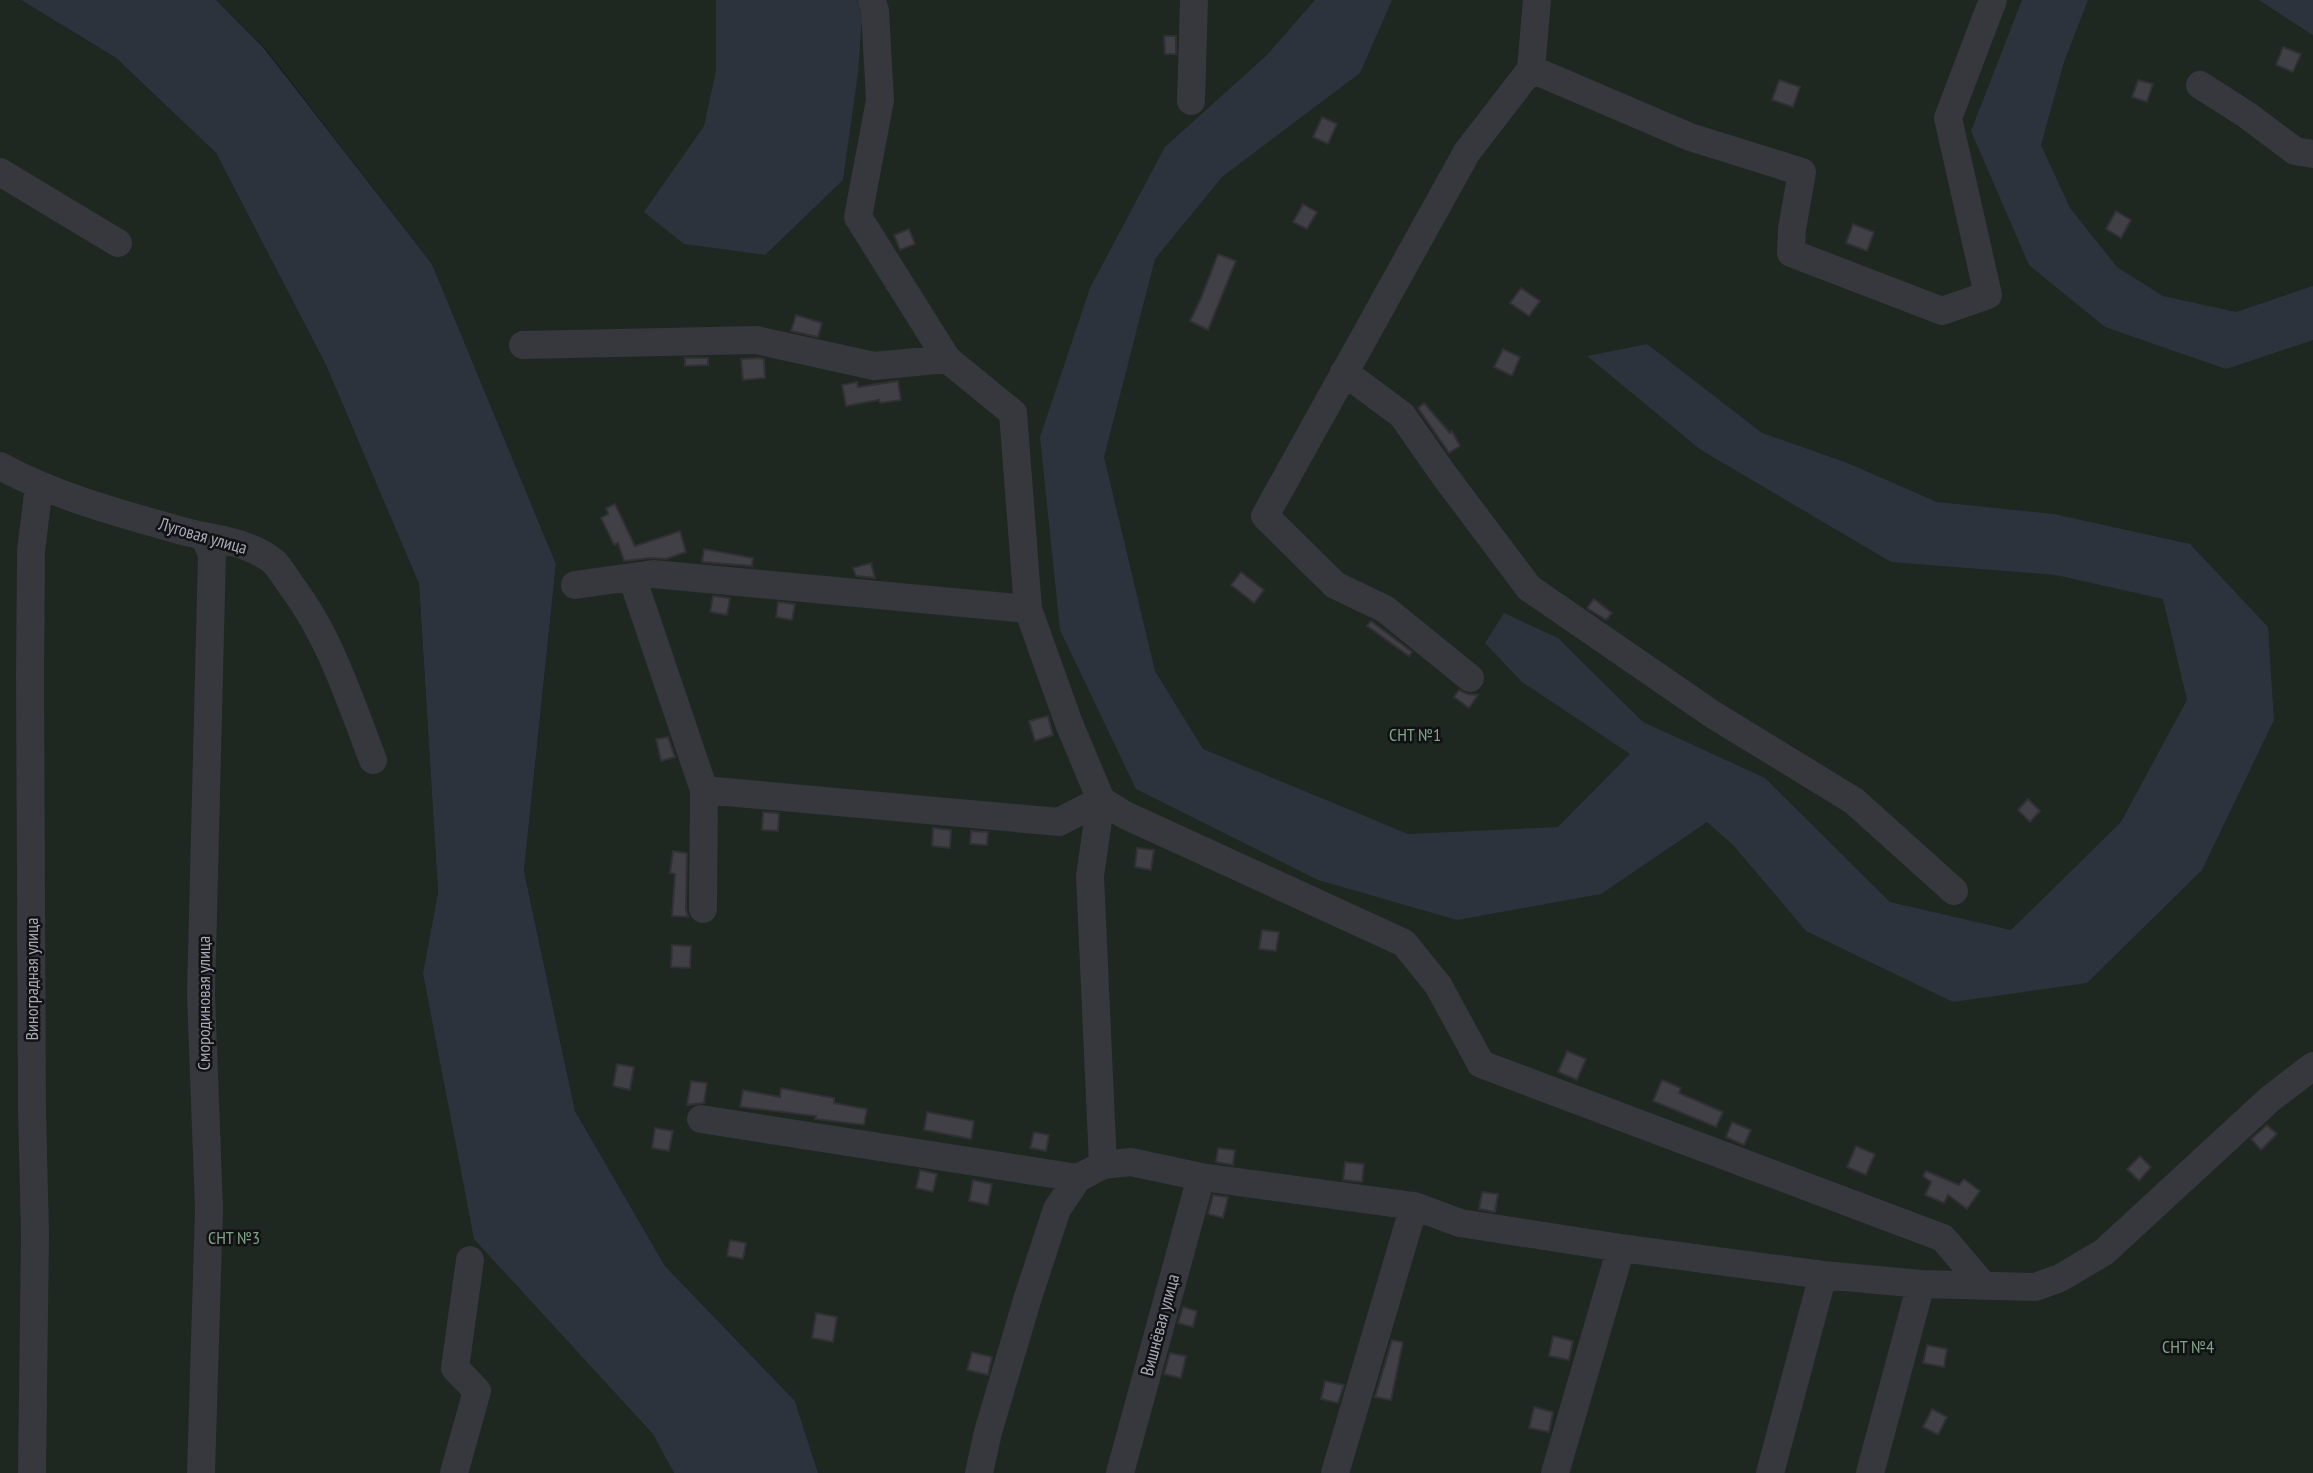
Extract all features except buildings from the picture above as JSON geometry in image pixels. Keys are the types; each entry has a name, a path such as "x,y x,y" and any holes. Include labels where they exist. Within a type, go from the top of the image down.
{"street":[{"path":"872,0 875,11 880,100 858,216 947,359 1013,413 1028,610 1068,721 1101,800 1090,876 1091,1171 1057,1209 988,1432 979,1473"},
{"path":"1191,102 1194,0"},
{"path":"1470,678 1385,609 1335,585 1265,516 1467,152 1531,69 1537,0"},
{"path":"1531,69 1690,137 1802,172 1792,229 1791,253 1942,311 1988,295 1948,118 1993,0"},
{"path":"2200,85 2247,115 2295,151 2313,153"},
{"path":"0,172 118,243"},
{"path":"523,345 756,341 874,366 947,359"},
{"path":"1344,372 1402,415 1529,588 1712,714 1854,801 1954,891"},
{"name":"Луговая улица","path":"0,467 39,486 84,502 245,545 274,563 310,611 326,643 373,760"},
{"name":"Виноградная улица","path":"32,1473 35,1234 30,677 31,551 39,486"},
{"name":"Смородиновая улица","path":"201,1473 209,1209 201,994 212,554 204,536"},
{"path":"575,585 653,574 1028,610"},
{"path":"632,577 704,790 703,909"},
{"path":"704,790 1059,822 1101,800"},
{"path":"1101,800 1125,816 1404,943 1438,985 1481,1063 1943,1238 1983,1285"},
{"path":"702,1119 1091,1171 1131,1162 1201,1177 1414,1206 1460,1223 1823,1275 1921,1284 2035,1286 2060,1278 2104,1252 2270,1099 2313,1066"},
{"name":"Вишнёвая улица","path":"1120,1473 1201,1177"},
{"path":"1335,1473 1414,1206"},
{"path":"1555,1473 1621,1248"},
{"path":"454,1473 477,1391 455,1368 470,1260"},
{"path":"1770,1473 1823,1275"},
{"path":"1870,1473 1921,1284"}],"green space":[{"name":"СНТ №3","path":"0,0 21,0 116,58 216,153 326,365 419,584 438,892 423,973 674,1473 0,1473"},
{"name":"СНТ №1","path":"216,0 2313,0 2313,1473 818,1473 795,1401 665,1266 575,1111 524,871 556,564 432,264 264,47"}],"shaded area":[{"path":"21,0 216,0 263,47 432,264 556,564 524,871 575,1111 665,1266 795,1401 818,1473 674,1473 653,1434 474,1239 423,973 438,892 419,584 326,365 216,153 116,58"},
{"path":"716,0 857,0 862,17 858,73 843,180 765,255 684,244 644,212 704,126 716,71"},
{"path":"1315,0 1392,0 1360,73 1222,177 1155,259 1104,457 1155,671 1203,749 1408,834 1558,827 1630,754 1522,682 1485,643 1504,613 1558,638 1643,722 1765,778 1890,902 2011,930 2121,822 2187,700 2163,599 2056,575 1891,562 1701,450 1587,356 1647,344 1762,433 1845,462 1937,502 2054,514 2190,544 2268,627 2274,720 2202,870 2087,983 1953,1002 1806,931 1733,845 1707,822 1601,894 1457,920 1318,880 1136,789 1060,630 1040,437 1090,288 1165,147 1267,55"},
{"path":"2022,0 2088,0 2064,62 2041,145 2070,208 2117,267 2163,296 2236,312 2313,286 2313,340 2226,369 2105,327 2029,265 1971,131"},
{"path":"2259,0 2313,0 2313,35 2308,32"}],"park label":[{"name":"СНТ №4","path":"2188,1347"}]}
